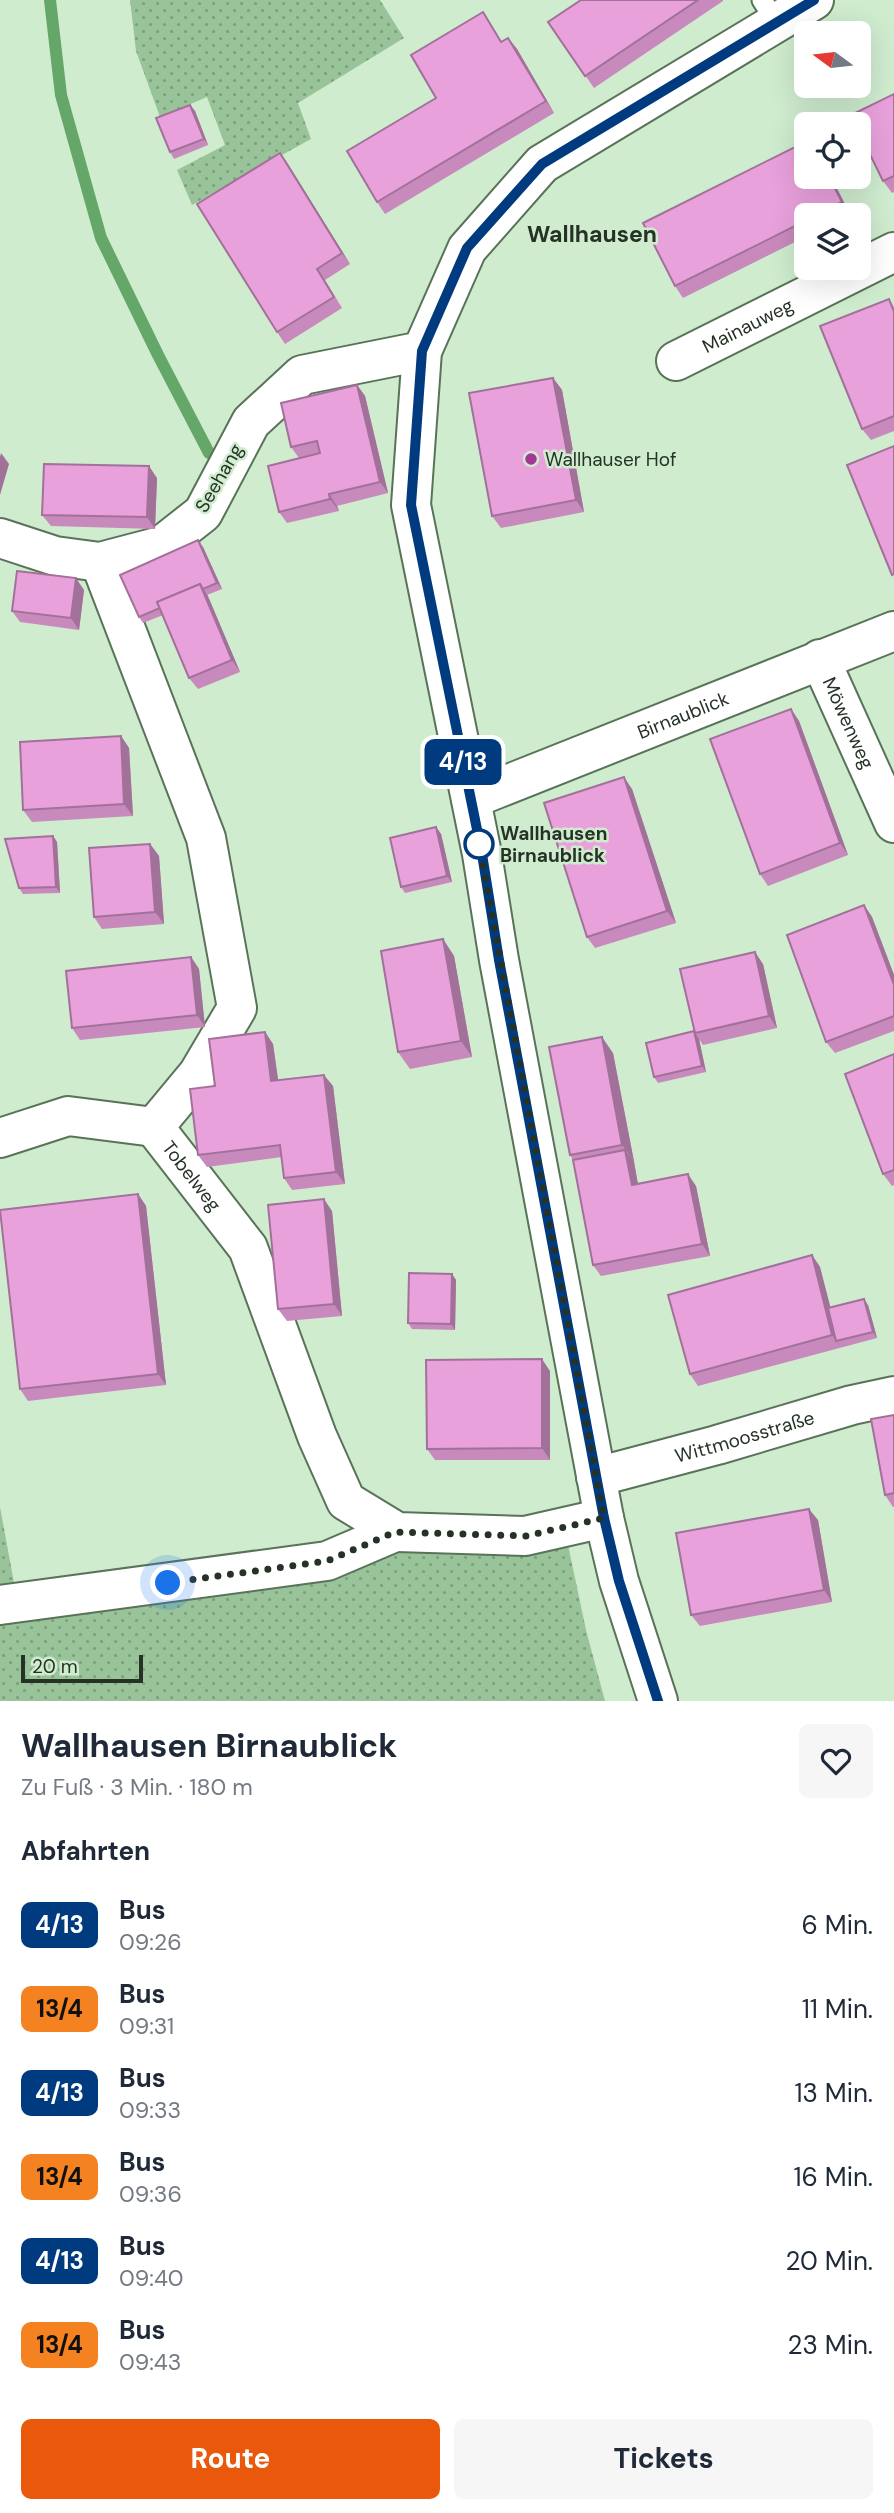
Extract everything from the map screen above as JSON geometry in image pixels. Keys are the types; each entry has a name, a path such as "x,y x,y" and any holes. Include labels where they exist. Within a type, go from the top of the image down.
{"street":[{"path":"658,1701 619,1581 604,1518 471,799 411,505 422,351 467,248 542,164 769,11 814,0"},
{"name":"Mainauweg","path":"676,361 894,252"},
{"name":"Seehang","path":"0,538 55,556 100,562 160,546 203,513 251,422 302,374 422,351"},
{"name":"Tobelweg","path":"100,562 206,838 237,1007 198,1074 154,1126 248,1248 317,1436 346,1501 395,1532"},
{"name":"Birnaublick","path":"471,799 894,631"},
{"name":"Möwenweg","path":"820,659 894,823"},
{"path":"0,1138 68,1116 154,1126"},
{"name":"Wittmoosstraße","path":"596,1477 717,1446 852,1405 894,1396"},
{"path":"0,1605 327,1561 395,1532 526,1536 604,1518"}],"green space":[{"path":"130,0 380,0 404,38 298,103 311,139 192,205 177,170 225,145 207,97 160,117 136,51"},
{"path":"0,1507 15,1588 0,1590"},
{"path":"564,1526 586,1630 605,1701 0,1701 0,1605"}],"building":[{"path":"581,0 698,0 585,76 548,22"},
{"path":"483,12 501,42 508,38 546,101 377,202 347,151 436,98 411,55"},
{"path":"894,94 894,176 883,181 871,156 871,112 857,112"},
{"path":"190,105 204,139 170,152 156,118"},
{"path":"794,148 794,189 835,189 842,202 794,203 794,226 675,286 643,223"},
{"path":"280,153 342,253 317,269 334,297 277,332 197,204"},
{"path":"889,299 894,312 894,416 862,429 820,326"},
{"name":"Wallhauser Hof","path":"553,378 576,500 492,516 469,393"},
{"path":"357,385 380,482 329,494 330,499 279,512 268,466 320,453 317,441 291,447 281,403"},
{"path":"894,446 894,574 892,575 847,465"},
{"path":"44,464 149,466 147,517 42,515"},
{"path":"198,540 217,583 203,589 200,584 157,602 160,608 139,617 120,575"},
{"path":"17,571 76,578 71,618 12,611"},
{"path":"200,584 232,660 189,678 157,602"},
{"path":"791,709 840,843 760,874 710,739"},
{"path":"121,736 124,804 23,810 20,742"},
{"path":"624,777 667,911 587,937 544,803"},
{"path":"436,827 447,876 401,887 390,838"},
{"path":"53,836 56,887 19,888 5,839"},
{"path":"150,844 155,912 94,917 89,848"},
{"path":"864,905 894,985 894,1016 826,1042 787,935"},
{"path":"443,939 461,1041 398,1052 381,951"},
{"path":"755,952 769,1016 695,1033 680,969"},
{"path":"191,957 197,1015 72,1028 66,971"},
{"path":"694,1031 702,1066 654,1077 646,1043"},
{"path":"265,1032 271,1081 324,1075 336,1172 284,1178 280,1145 198,1155 190,1089 215,1086 209,1039"},
{"path":"602,1037 622,1145 570,1155 549,1047"},
{"path":"894,1054 894,1170 883,1174 845,1074"},
{"path":"625,1150 632,1185 688,1174 702,1244 593,1265 573,1160"},
{"path":"138,1194 158,1374 20,1389 0,1210"},
{"path":"324,1199 334,1304 278,1309 268,1205"},
{"path":"812,1255 832,1335 690,1374 668,1295"},
{"path":"409,1273 452,1274 451,1324 408,1323"},
{"path":"864,1299 873,1332 836,1341 828,1308"},
{"path":"542,1359 542,1448 427,1449 426,1360"},
{"path":"894,1415 894,1493 885,1495 871,1419"},
{"path":"809,1509 824,1590 691,1615 676,1533"}],"waterway":[{"path":"50,0 61,95 101,238 209,453"}],"bus line":[{"name":"4/13","path":"658,1701 619,1581 604,1518 499,960 482,854 411,505 422,351 467,248 542,164 814,0"}],"place":[{"name":"Wallhauser Hof","path":"531,459"},
{"name":"Wallhausen Birnaublick","path":"479,844"}],"district":[{"name":"Wallhausen","path":"592,234"}],"route":[{"path":"168,1583 327,1561 395,1532 526,1536 604,1518 479,844"}]}
